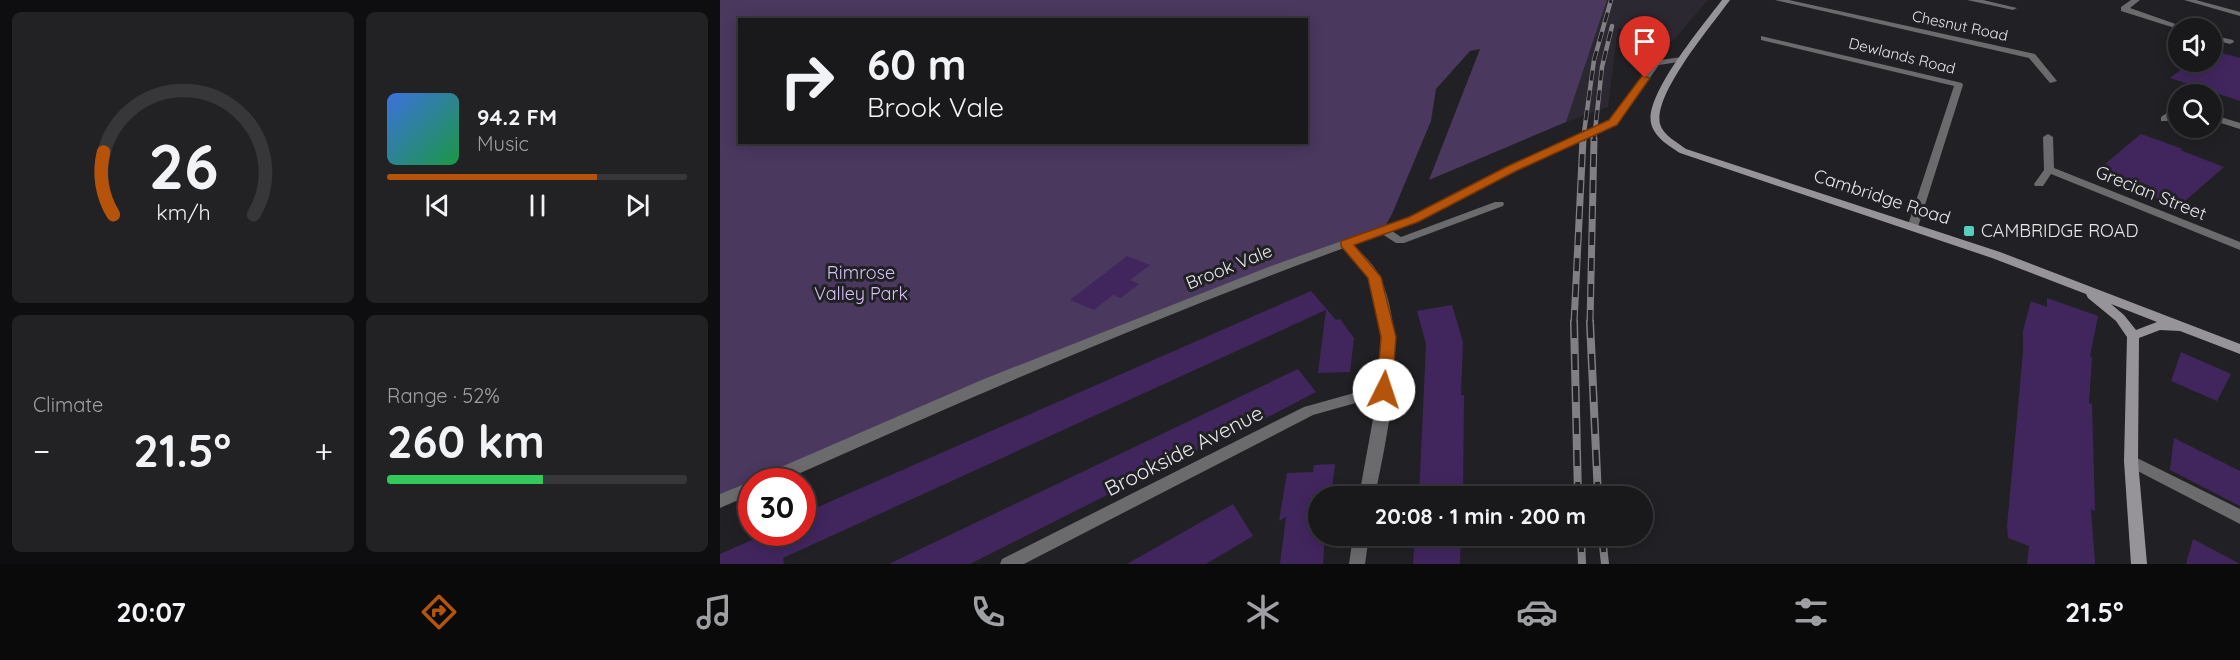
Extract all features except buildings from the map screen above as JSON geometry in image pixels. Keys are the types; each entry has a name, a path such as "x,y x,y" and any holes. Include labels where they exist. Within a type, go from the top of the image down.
{"main road":[{"path":"1682,59 1726,0"},
{"name":"Cambridge Road","path":"1682,59 1655,107 1655,124 1665,138 1683,151 1914,225 2078,285 2240,349"},
{"path":"2078,285 2103,302 2133,336 2131,461 2139,564"},
{"path":"2133,336 2159,326 2189,328"}],"street":[{"name":"Chesnut Road","path":"1779,0 2032,56 2053,81"},
{"path":"1971,0 2013,8"},
{"path":"2136,0 2124,9 2168,23"},
{"path":"2188,0 2240,14"},
{"name":"Dewlands Road","path":"1764,38 1959,85 1914,225"},
{"path":"2222,40 2230,42"},
{"name":"Brook Vale","path":"795,468 989,383 1346,243 1414,219 1613,123 1656,63 1682,59"},
{"path":"2164,119 2168,116"},
{"path":"2222,120 2240,126"},
{"path":"2039,184 2049,170 2048,137"},
{"name":"Grecian Street","path":"2049,170 2240,246"},
{"path":"1383,230 1400,241 1499,204"},
{"path":"1346,243 1375,277 1388,337 1384,390 1369,486"},
{"name":"Brookside Avenue","path":"1008,564 1309,411 1384,390"},
{"path":"2131,461 2240,517"},
{"path":"720,501 738,493"},
{"path":"1356,564 1359,546"}],"shaded area":[{"path":"1607,0 1708,0 1672,42 1618,28 1608,107 1566,122"}],"green space":[{"name":"Rimrose Valley Park","path":"720,0 1607,0 1566,122 1429,180 1480,49 1470,51 1436,89 1431,121 1383,230 1275,269 794,468 738,468 738,490 720,501"}],"railway":[{"path":"1583,140 1594,60 1611,0"},
{"path":"1594,140 1602,67 1612,26"},
{"path":"1574,323 1583,139"},
{"path":"1590,322 1594,139"},
{"path":"1590,322 1598,486"},
{"path":"1574,323 1578,486"},
{"path":"1581,546 1582,564"},
{"path":"1603,546 1605,564"}],"place":[{"name":"CAMBRIDGE ROAD","path":"1969,231"}],"route":[{"path":"1384,390 1388,337 1375,277 1346,243 1414,219 1512,169 1613,123 1645,78"}]}
